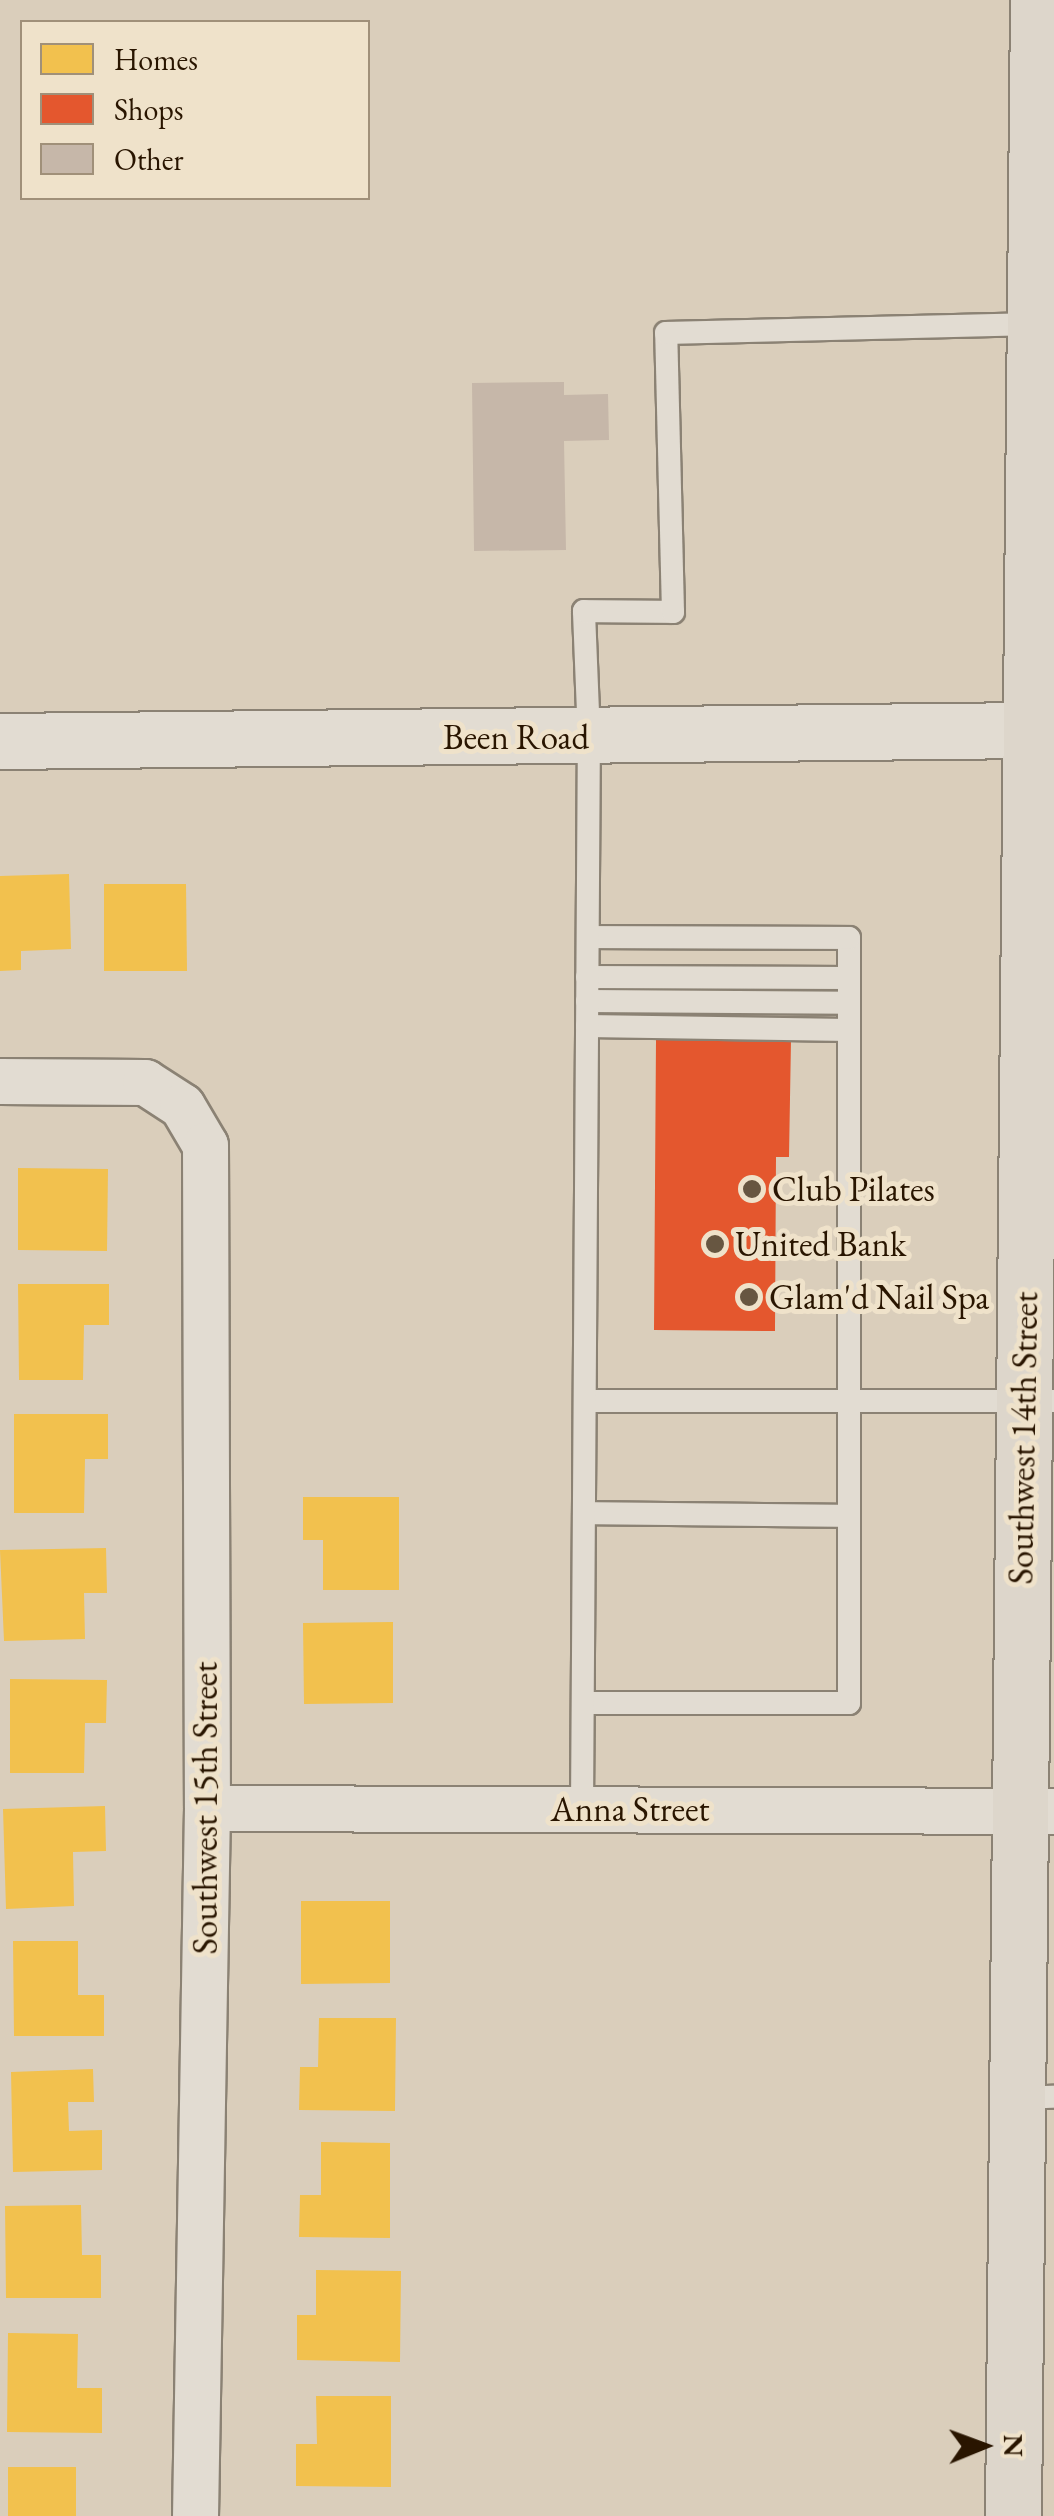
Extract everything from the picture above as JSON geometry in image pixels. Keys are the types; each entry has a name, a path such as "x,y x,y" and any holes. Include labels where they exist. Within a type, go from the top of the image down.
{"main road":[{"name":"Southwest 14th Street","path":"1013,2516 1035,2098 1043,730 1036,324 1038,0"}],"street":[{"name":"Been Road","path":"0,741 1043,730"},
{"name":"Southwest 15th Street","path":"0,1081 145,1082 182,1106 205,1145 207,1808 195,2516"},
{"name":"Anna Street","path":"207,1808 1037,1810"}],"lane":[{"path":"582,1809 589,737 584,611 673,612 666,334 1036,324"},
{"path":"583,1703 849,1703 849,938 588,937"},
{"path":"588,977 849,978"},
{"path":"587,1001 849,1003"},
{"path":"587,1026 849,1030"},
{"path":"585,1401 1038,1401"},
{"path":"584,1513 849,1516"}],"building: Homes":[{"path":"69,874 71,949 21,951 21,970 0,971 0,876"},
{"path":"104,884 186,884 187,971 104,971"},
{"path":"18,1168 108,1169 107,1251 18,1250"},
{"path":"18,1284 109,1284 109,1325 84,1325 83,1380 19,1380"},
{"path":"14,1414 108,1414 108,1459 85,1459 84,1513 14,1513"},
{"path":"303,1497 399,1497 399,1590 323,1590 323,1540 303,1540"},
{"path":"106,1548 107,1593 84,1593 85,1639 4,1641 0,1550"},
{"path":"393,1622 393,1703 304,1704 303,1623"},
{"path":"10,1679 107,1680 106,1723 85,1723 84,1773 10,1773"},
{"path":"105,1806 106,1851 73,1852 74,1906 6,1909 3,1809"},
{"path":"301,1901 390,1901 390,1983 301,1984"},
{"path":"13,1941 78,1941 78,1995 104,1995 104,2036 14,2036"},
{"path":"319,2018 396,2018 395,2111 299,2110 300,2067 318,2067"},
{"path":"93,2069 94,2102 68,2102 69,2131 102,2130 102,2170 13,2172 11,2072"},
{"path":"321,2142 390,2143 390,2238 299,2237 300,2195 321,2195"},
{"path":"81,2205 82,2255 101,2255 101,2298 6,2298 5,2206"},
{"path":"316,2270 401,2271 400,2362 297,2360 297,2315 316,2315"},
{"path":"8,2333 78,2334 77,2388 102,2388 102,2433 7,2432"},
{"path":"316,2396 391,2396 391,2487 296,2486 296,2444 317,2444"},
{"path":"8,2467 76,2467 76,2516 8,2516"}],"building: Shops":[{"name":"United Bank","path":"656,1039 791,1040 789,1157 776,1157 775,1331 654,1330"}],"building: Other":[{"path":"564,382 564,395 608,394 609,440 564,441 566,550 474,551 472,383"}],"place":[{"name":"Club Pilates","path":"752,1189"},
{"name":"United Bank","path":"715,1244"},
{"name":"Glam'd Nail Spa","path":"749,1297"}]}
